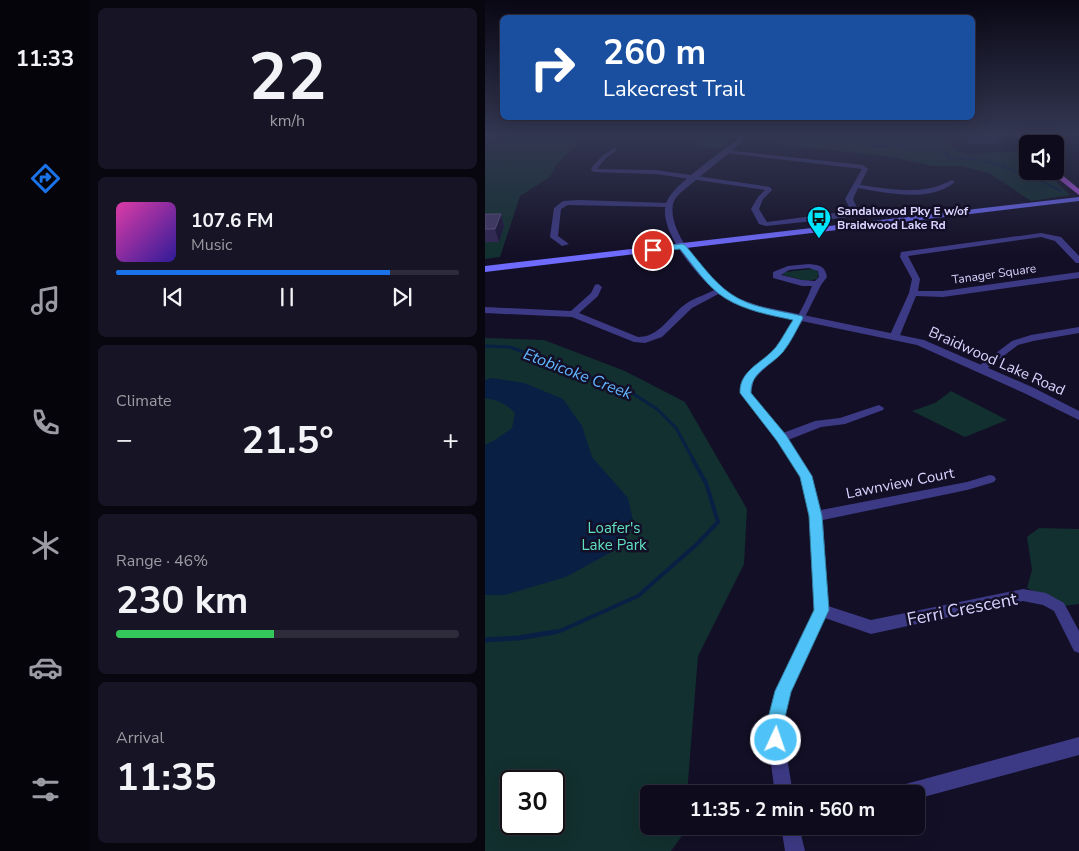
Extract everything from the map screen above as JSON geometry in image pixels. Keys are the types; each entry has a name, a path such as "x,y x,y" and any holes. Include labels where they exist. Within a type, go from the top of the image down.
{"main road":[{"path":"1068,174 1079,183"},
{"path":"1064,180 1079,193"},
{"path":"485,275 1079,199"},
{"path":"485,269 1079,205"}],"street":[{"path":"667,174 767,188 769,190 760,198 755,209 766,224 854,214 855,212 849,199 863,174"},
{"path":"565,244 554,237 558,208 566,203 669,205 672,197 699,174"},
{"path":"856,186 894,191 914,191 945,188 952,182"},
{"name":"Braidwood Lake Road","path":"669,205 673,229 683,249 720,291 740,303 799,318 895,335 920,342 981,368 1078,414"},
{"path":"895,335 913,292 915,279 904,258 904,254 913,251 1041,235 1058,239 1079,261"},
{"path":"783,785 774,726 783,691 821,610 816,516 806,476 781,438 746,393 745,384 755,371 779,350 817,284 823,277 822,270 818,267 788,268 777,272 776,276 783,279 817,284"},
{"name":"Tanager Square","path":"913,292 943,294 1079,275"},
{"path":"573,314 595,294 598,287"},
{"path":"485,310 573,314 637,340 647,341 658,336 686,308 720,291"},
{"path":"981,368 1015,343 1031,338 1079,330"},
{"path":"781,438 819,424 841,421 879,408"},
{"name":"Lawnview Court","path":"816,516 967,486 990,479"},
{"name":"Ferri Crescent","path":"821,610 871,627 1023,595 1046,599 1059,607 1079,646"},
{"path":"925,788 1079,746"},
{"path":"792,835 795,851"}],"green space":[{"path":"485,174 552,174 550,177 520,196 500,257 485,259"},
{"path":"990,174 1019,174 1019,180 1054,180 1070,195 1031,201"},
{"path":"817,270 819,274 817,279 807,281 782,275 785,272"},
{"name":"Loafer's Lake Park","path":"485,338 544,340 625,371 685,402 747,509 744,564 698,656 688,785 640,785 640,835 683,835 671,851 485,851"},
{"path":"951,391 1007,420 965,437 912,411 935,403"},
{"path":"1039,528 1079,529 1079,604 1064,606 1027,588 1032,570 1027,537"}],"water":[{"path":"492,378 524,383 563,399 582,426 592,457 628,498 634,525 617,549 566,577 505,595 485,595 485,445 512,428 515,413 501,403 485,398 485,380"}],"building":[{"path":"485,214 501,214 495,229 485,229"}],"waterway":[{"path":"1022,174 1061,191"},
{"name":"Etobicoke Creek","path":"485,346 510,347 629,391 657,409 676,428 694,461"},
{"name":"Etobicoke Creek","path":"547,633 560,631 638,596 697,544 718,522 706,483 693,460"},
{"name":"Etobicoke Creek","path":"485,640 518,638 555,632"}],"place":[{"name":"Sandalwood Pky E w/of Braidwood Lake Rd","path":"819,239"}],"route":[{"path":"653,250 682,246 685,252 720,291 728,296 740,303 758,309 799,318 779,350 755,371 745,384 746,393 781,438 806,476 816,516 821,610 783,691 774,726 776,740"}]}
